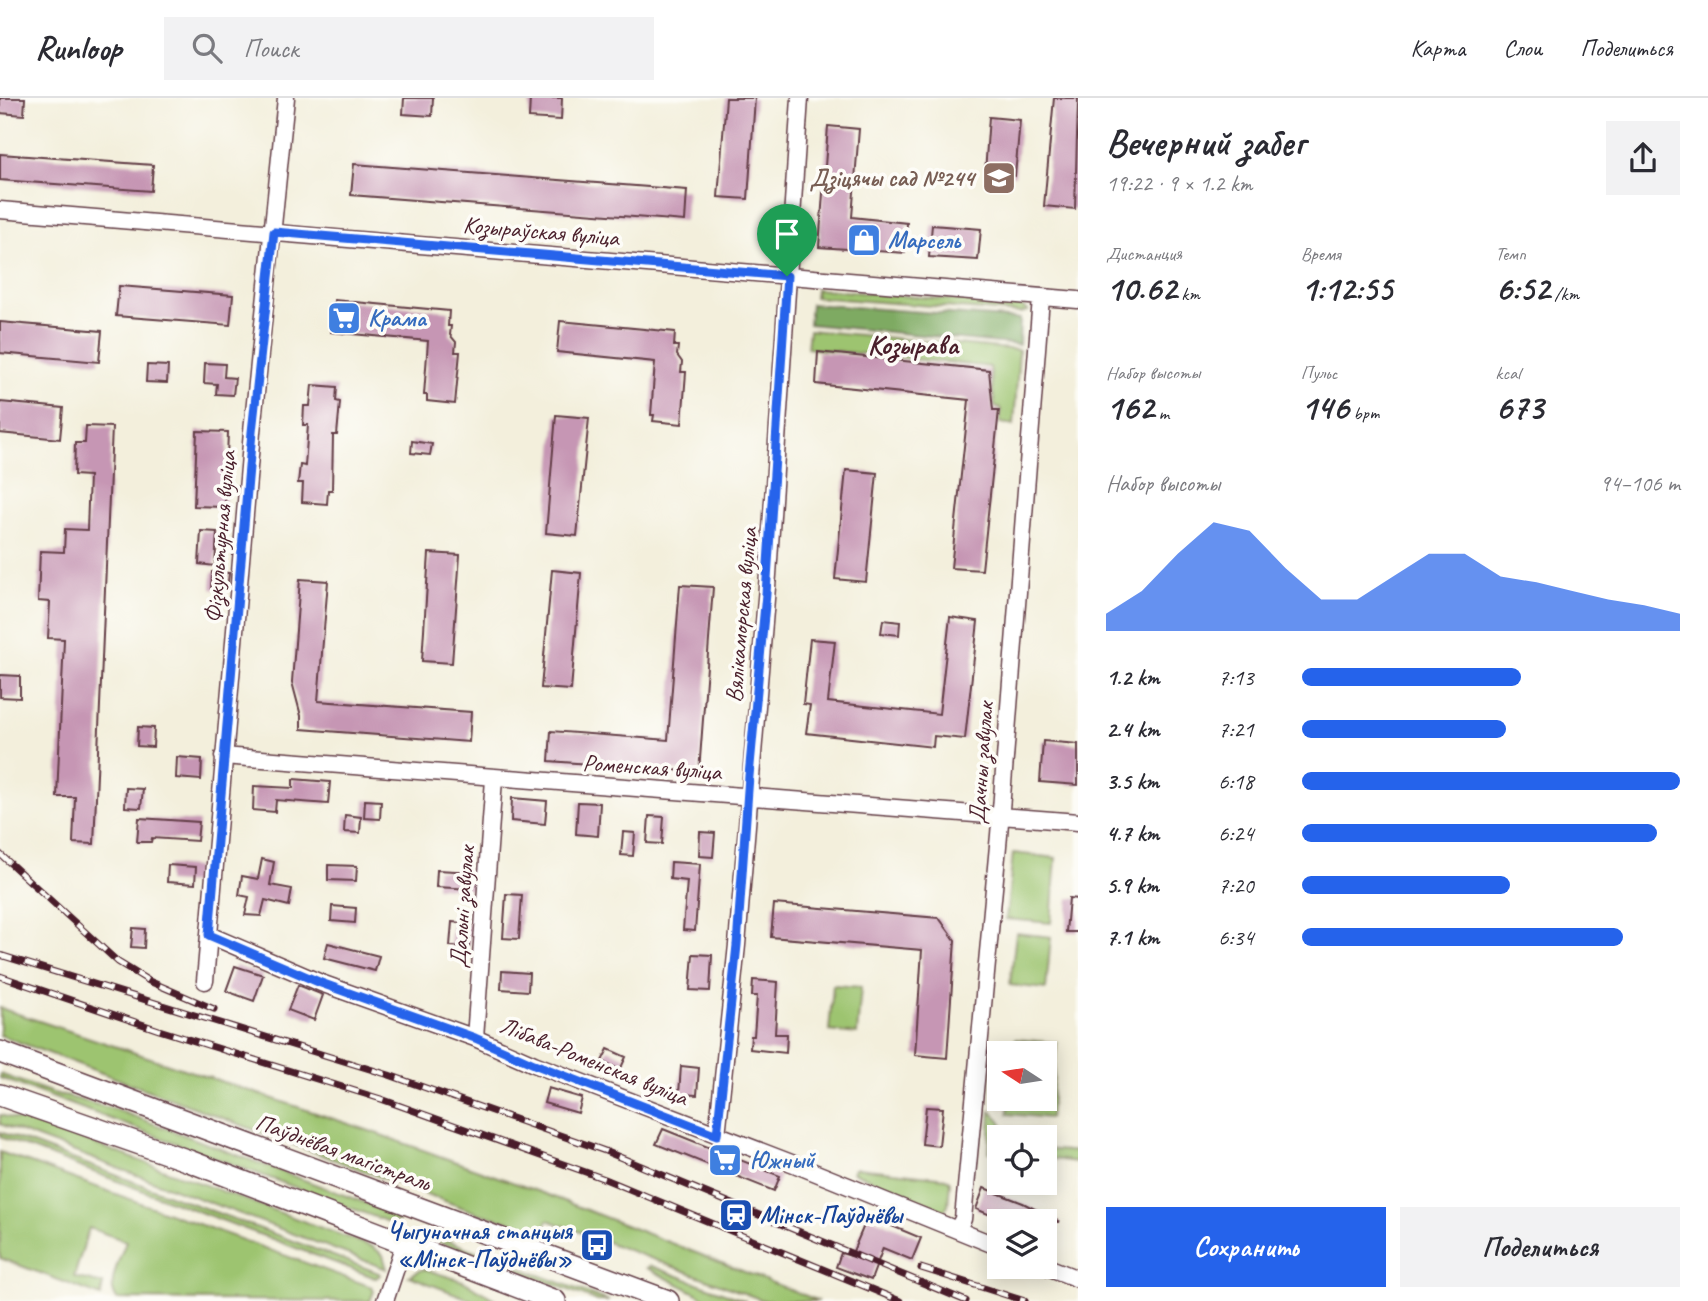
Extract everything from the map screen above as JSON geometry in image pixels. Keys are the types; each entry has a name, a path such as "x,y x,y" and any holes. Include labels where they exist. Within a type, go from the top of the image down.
{"main road":[{"name":"Паўднёвая магістраль","path":"0,1052 668,1301"},
{"path":"0,1095 188,1161 555,1301"},
{"path":"404,1244 416,1207"}],"street":[{"name":"Фізкультурная вуліца","path":"205,981 251,444 286,98"},
{"name":"Вялікаморская вуліца","path":"717,1135 737,945 768,575 800,98"},
{"name":"Козыраўская вуліца","path":"0,210 1078,300"},
{"name":"Дачны завулак","path":"957,1230 963,1219 1000,814 1041,298"},
{"name":"Роменская вуліца","path":"223,756 1078,822"},
{"name":"Дальні завулак","path":"475,1038 494,779"},
{"name":"Лібава-Роменская вуліца","path":"209,935 321,983 475,1038 534,1064 987,1242"},
{"path":"386,1301 404,1244"},
{"path":"1057,1271 1078,1279"}],"green space":[{"path":"816,289 1019,305 1028,311 1021,313 815,297"},
{"path":"811,304 1020,319 1019,345 809,324"},
{"path":"809,330 1019,350 1014,425 1000,423 1001,409 995,407 990,367 807,348"},
{"path":"1013,853 1056,858 1051,923 1006,919"},
{"path":"1016,933 1051,937 1046,989 1010,985"},
{"path":"833,985 861,987 857,1034 829,1031"},
{"path":"0,1008 367,1130 548,1195 819,1301 765,1301 548,1220 544,1230 477,1213 0,1035"},
{"path":"0,1074 50,1092 117,1110 395,1214 399,1221 391,1223 0,1078"},
{"path":"991,1111 1002,1125 990,1125"},
{"path":"1008,1111 1051,1111 1050,1118 1008,1114"},
{"path":"0,1115 54,1129 373,1247 383,1255 387,1269 0,1124"},
{"path":"0,1132 380,1275 376,1278 0,1137"},
{"path":"1057,1150 1078,1152 1078,1162 1057,1159"},
{"path":"0,1152 372,1287 374,1291 370,1301 117,1299 113,1279 126,1241 89,1228 74,1277 103,1284 101,1296 0,1258"},
{"path":"853,1169 946,1178 950,1182 948,1205 944,1211 935,1208 853,1172"},
{"path":"433,1235 609,1301 598,1301 431,1239"},
{"path":"651,1266 746,1301 711,1301 647,1268"},
{"path":"423,1269 463,1281 498,1301 474,1301 409,1276"}],"building":[{"path":"0,98 25,98 24,115 0,113"},
{"path":"404,98 433,98 432,116 403,114"},
{"path":"530,98 562,98 561,120 529,118"},
{"path":"726,98 755,98 748,199 718,197"},
{"path":"1054,98 1078,98 1075,209 1044,206"},
{"path":"989,117 1020,120 1015,176 985,173"},
{"path":"828,126 859,129 852,217 907,223 905,253 819,247"},
{"path":"0,154 153,165 151,191 0,180"},
{"path":"354,164 687,190 685,221 351,195"},
{"path":"932,225 981,229 978,260 929,257"},
{"path":"119,286 233,295 230,325 116,316"},
{"path":"334,300 449,311 450,335 456,342 455,352 460,352 455,404 427,401 427,395 424,395 428,341 331,332"},
{"path":"560,321 675,332 674,346 678,346 677,355 682,362 681,372 686,372 682,424 653,421 654,415 651,415 655,362 557,352"},
{"path":"0,322 102,331 99,362 0,353"},
{"path":"818,352 989,370 993,410 999,410 982,570 951,568 969,400 816,384"},
{"path":"205,363 225,364 224,377 235,378 233,395 216,394 217,384 204,383"},
{"path":"147,365 168,366 167,383 146,382"},
{"path":"312,385 337,387 336,401 340,402 337,435 333,435 332,490 328,490 327,504 302,502 303,483 298,483 300,465 305,466 308,425 303,425 304,406 310,406"},
{"path":"0,402 63,408 60,439 0,433"},
{"path":"556,415 589,418 577,536 546,533"},
{"path":"86,426 112,427 94,844 73,843 75,797 57,797 64,639 48,638 50,602 38,601 40,551 64,552 65,529 87,530 89,476 74,475 75,443 85,443"},
{"path":"197,431 228,432 225,507 194,506"},
{"path":"412,441 432,444 430,455 411,453"},
{"path":"846,470 877,473 866,582 835,579"},
{"path":"201,531 217,532 215,566 199,564"},
{"path":"429,553 460,555 452,663 422,661"},
{"path":"552,570 581,573 571,690 541,688"},
{"path":"212,572 229,573 227,590 211,589"},
{"path":"300,579 328,581 318,701 471,712 469,742 301,729 301,716 292,682"},
{"path":"680,585 713,587 699,772 549,761 551,731 668,740"},
{"path":"950,617 978,621 965,739 934,736 933,747 806,733 810,705 803,704 810,639 835,641 828,702 939,714"},
{"path":"883,620 900,622 899,635 881,633"},
{"path":"0,675 20,676 20,698 0,697"},
{"path":"138,727 154,728 153,747 137,746"},
{"path":"1043,741 1078,744 1078,785 1040,782"},
{"path":"177,757 202,759 201,780 176,778"},
{"path":"293,779 330,782 328,804 276,800 275,812 253,810 254,786 293,788"},
{"path":"126,788 143,789 141,808 125,807"},
{"path":"512,798 547,801 545,824 511,821"},
{"path":"365,800 381,801 380,819 364,818"},
{"path":"578,802 600,803 598,836 576,834"},
{"path":"345,815 361,817 360,833 344,832"},
{"path":"649,816 664,817 662,844 647,843"},
{"path":"139,818 199,822 197,841 152,838 151,842 137,842"},
{"path":"623,832 635,833 633,856 621,855"},
{"path":"700,832 715,833 713,857 699,856"},
{"path":"262,859 274,862 270,885 292,889 289,906 265,900 261,916 245,915 249,897 239,895 242,876 258,879"},
{"path":"671,862 700,864 695,931 683,930 687,881 670,879"},
{"path":"168,865 196,867 195,884 167,882"},
{"path":"328,865 357,866 356,881 328,880"},
{"path":"437,870 473,872 472,889 436,887"},
{"path":"506,894 522,895 519,939 503,938"},
{"path":"1069,898 1078,899 1078,932 1066,932"},
{"path":"774,904 939,918 955,940 947,1058 915,1055 922,950 771,937"},
{"path":"332,906 356,908 355,923 331,921"},
{"path":"452,922 471,924 469,947 450,946"},
{"path":"133,928 145,929 144,948 131,947"},
{"path":"328,943 379,956 375,971 324,958"},
{"path":"693,954 712,955 710,991 690,990"},
{"path":"235,966 263,975 254,1001 226,991"},
{"path":"502,971 529,973 528,991 501,989"},
{"path":"753,980 778,982 775,1034 787,1034 786,1053 750,1049 751,1036 754,1036 757,996 752,996"},
{"path":"298,985 323,995 314,1020 288,1010"},
{"path":"608,1049 626,1057 620,1070 602,1061"},
{"path":"681,1066 699,1068 697,1095 679,1094"},
{"path":"548,1088 582,1098 578,1113 544,1103"},
{"path":"926,1107 943,1108 939,1146 922,1144"},
{"path":"663,1129 780,1176 774,1191 656,1144"},
{"path":"984,1188 987,1189 987,1195 1002,1195 1035,1209 987,1209 987,1214 976,1209"},
{"path":"868,1216 921,1238 912,1260 883,1248 871,1280 836,1267 841,1253 851,1256"}],"railway":[{"path":"0,854 118,962 149,981 214,1009"},
{"path":"0,955 389,1075 605,1151 966,1301"},
{"path":"0,976 159,1030 381,1099 605,1179 900,1301"},
{"path":"921,1268 1025,1301"}],"place":[{"name":"Дзіцячы сад №244","path":"999,178"},
{"name":"Марсель","path":"864,240"},
{"name":"Крама","path":"344,318"},
{"name":"Южный","path":"725,1160"},
{"name":"Мінск-Паўднёвы","path":"736,1215"},
{"name":"Чыгуначная станцыя «Мінск-Паўднёвы»","path":"597,1245"}],"district":[{"name":"Козырава","path":"913,344"}],"route":[{"path":"274,232 767,272 787,276 766,594 722,1114 717,1135 534,1064 475,1038 321,983 209,935 252,432 274,232"}]}
